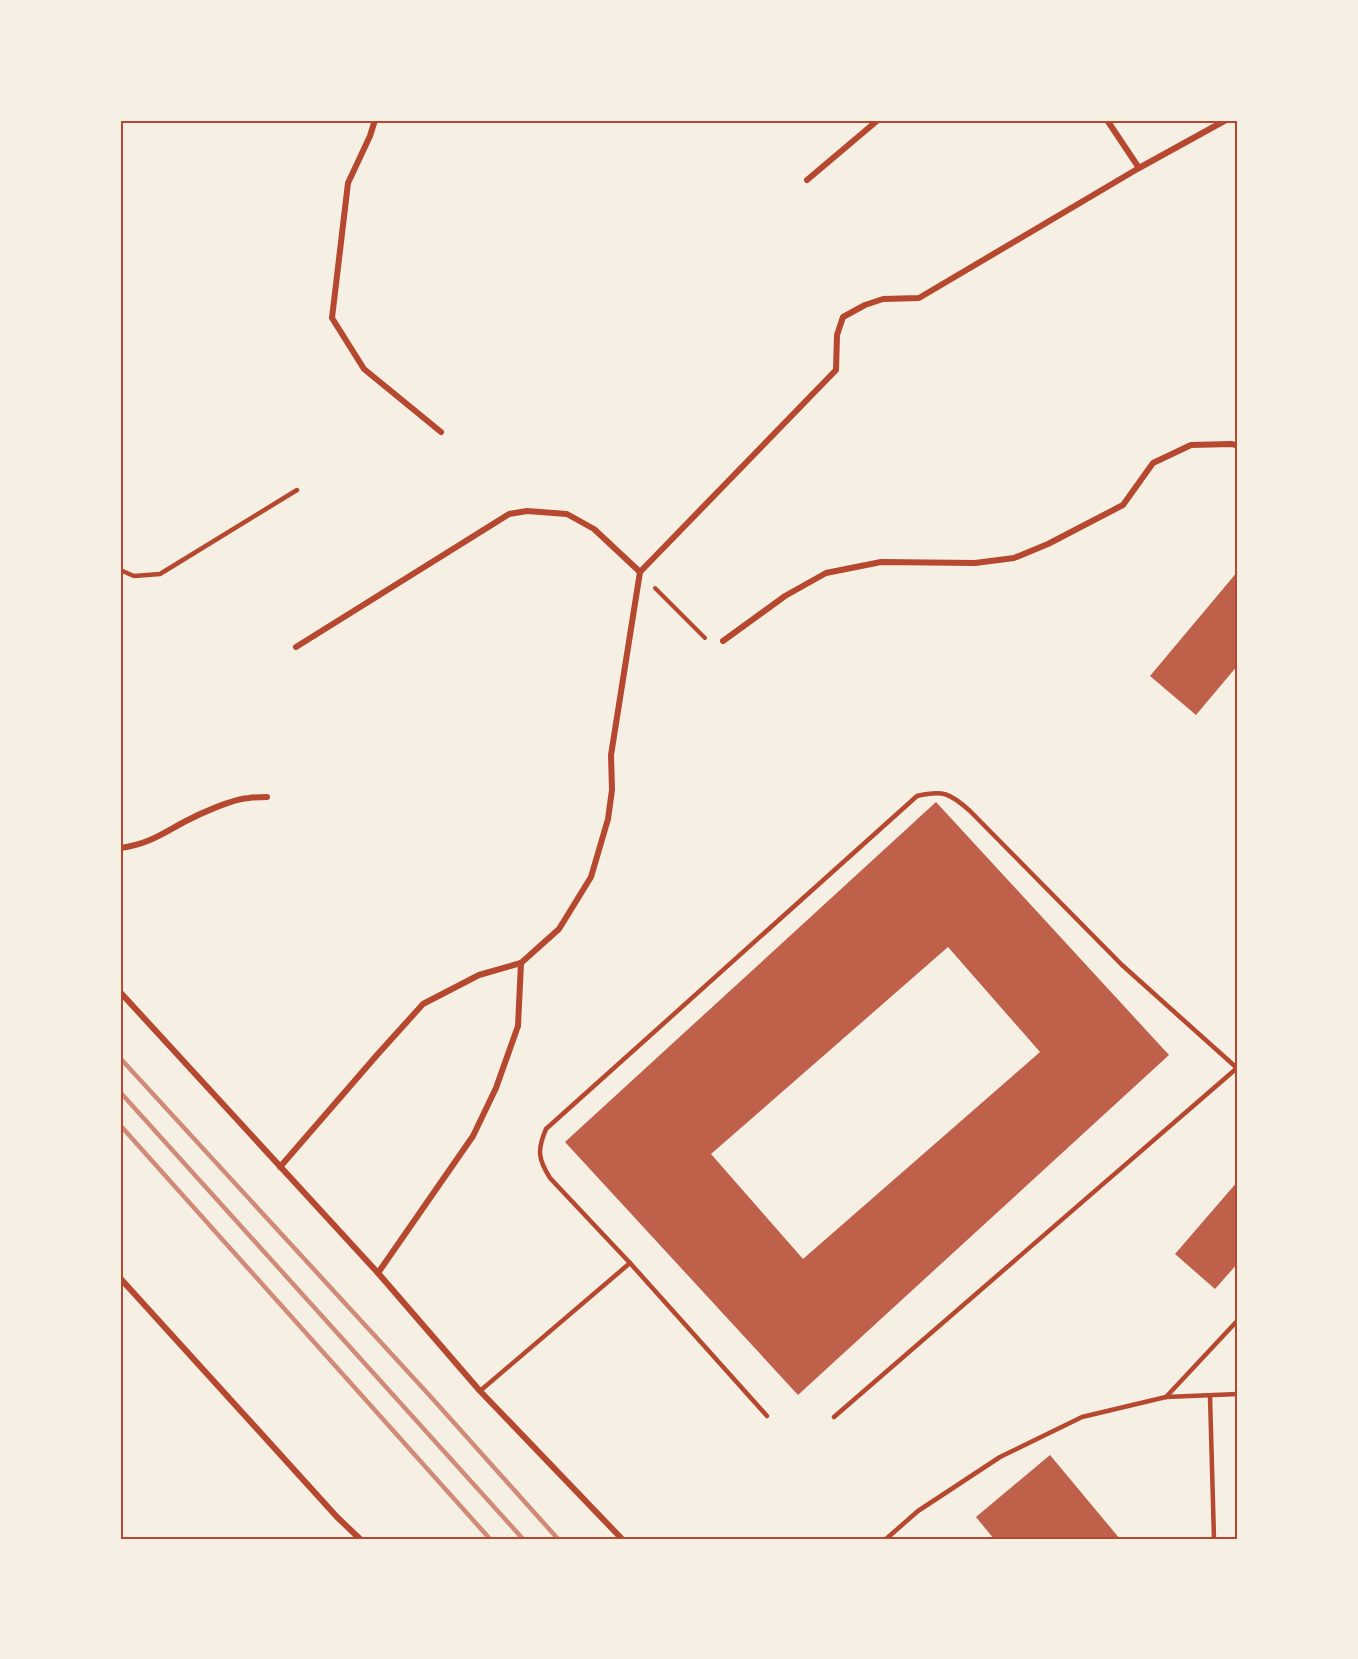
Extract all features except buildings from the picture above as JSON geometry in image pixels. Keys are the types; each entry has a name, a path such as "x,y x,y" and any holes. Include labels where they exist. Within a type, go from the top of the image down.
{"street":[{"path":"375,120 348,183 332,318 364,369 441,432"},
{"path":"807,180 878,120"},
{"path":"1107,120 1139,168"},
{"path":"280,1167 423,1004 479,975 521,963 559,929 591,877 608,819 612,790 611,755 640,572 836,370 837,335 843,317 865,305 884,299 919,298 1139,168 1226,120"},
{"path":"723,641 785,596 826,573 881,562 975,563 1014,558 1048,544 1123,505 1153,464 1191,445 1232,444 1238,446"},
{"path":"296,647 509,514 527,511 567,514 594,529 640,572"},
{"path":"120,848 136,845 162,835 185,821 221,806 247,798 267,797"},
{"path":"378,1273 473,1136 496,1088 518,1026 521,963"},
{"path":"120,992 378,1273 480,1391 622,1539"},
{"path":"120,1278 337,1517 360,1539"}],"lane":[{"path":"120,570 134,576 160,574 297,490"},
{"path":"767,1416 630,1263 550,1178 540,1161 540,1142 546,1129 917,796 934,792 954,797 970,811 1122,965 1237,1068 834,1417"},
{"path":"480,1391 630,1263"},
{"path":"1166,1397 1238,1320"},
{"path":"886,1539 918,1510 1000,1457 1082,1418 1166,1397 1238,1394"},
{"path":"1210,1396 1214,1539"}],"path":[{"path":"640,572 704,638 723,641"}],"railway":[{"path":"120,1058 558,1539"},
{"path":"120,1092 523,1539"},
{"path":"120,1125 490,1539"}]}
